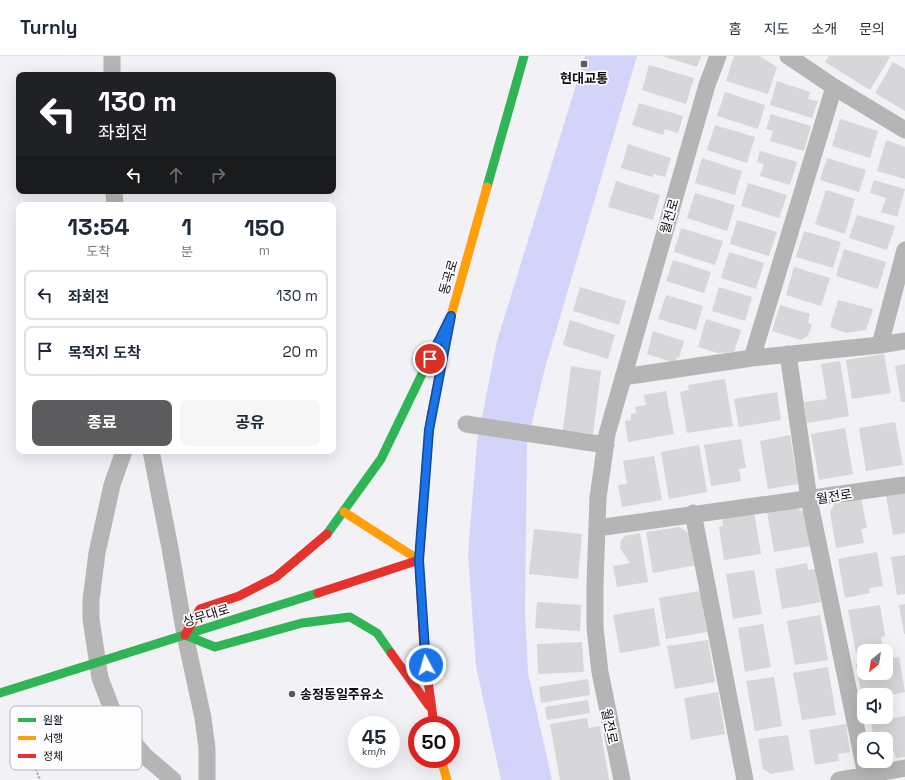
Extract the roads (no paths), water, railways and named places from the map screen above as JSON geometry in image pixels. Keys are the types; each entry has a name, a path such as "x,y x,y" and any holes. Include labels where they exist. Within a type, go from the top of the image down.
{"main road":[{"name":"동곡로","path":"432,716 424,651 419,560 429,430 451,316 524,56"},
{"path":"431,708 377,633 350,617 302,623 214,647 184,635 200,609 239,596 276,577 326,535 381,459 451,316"},
{"path":"344,512 419,560"},
{"name":"상무대로","path":"0,693 263,611 419,560"},
{"path":"444,768 447,780"}],"street":[{"path":"112,56 112,72"},
{"name":"월전로","path":"622,780 600,672 595,628 598,498 607,434 707,86 718,56"},
{"path":"788,56 834,87 905,130"},
{"path":"752,358 834,87"},
{"path":"880,345 905,250"},
{"path":"623,378 752,358 880,345 905,340"},
{"path":"788,354 810,499 866,777"},
{"path":"466,424 606,445"},
{"path":"111,706 100,678 91,619 91,600 99,546 112,485 123,454"},
{"path":"151,454 170,548 184,635 203,718 207,748 207,780"},
{"name":"월전로","path":"597,528 693,513 810,499 905,485"},
{"path":"693,513 746,780"},
{"path":"142,752 173,780"},
{"path":"839,780 866,777 905,768"}],"place":[{"name":"현대교통","path":"584,64"},
{"name":"송정동일주유소","path":"292,694"}]}
